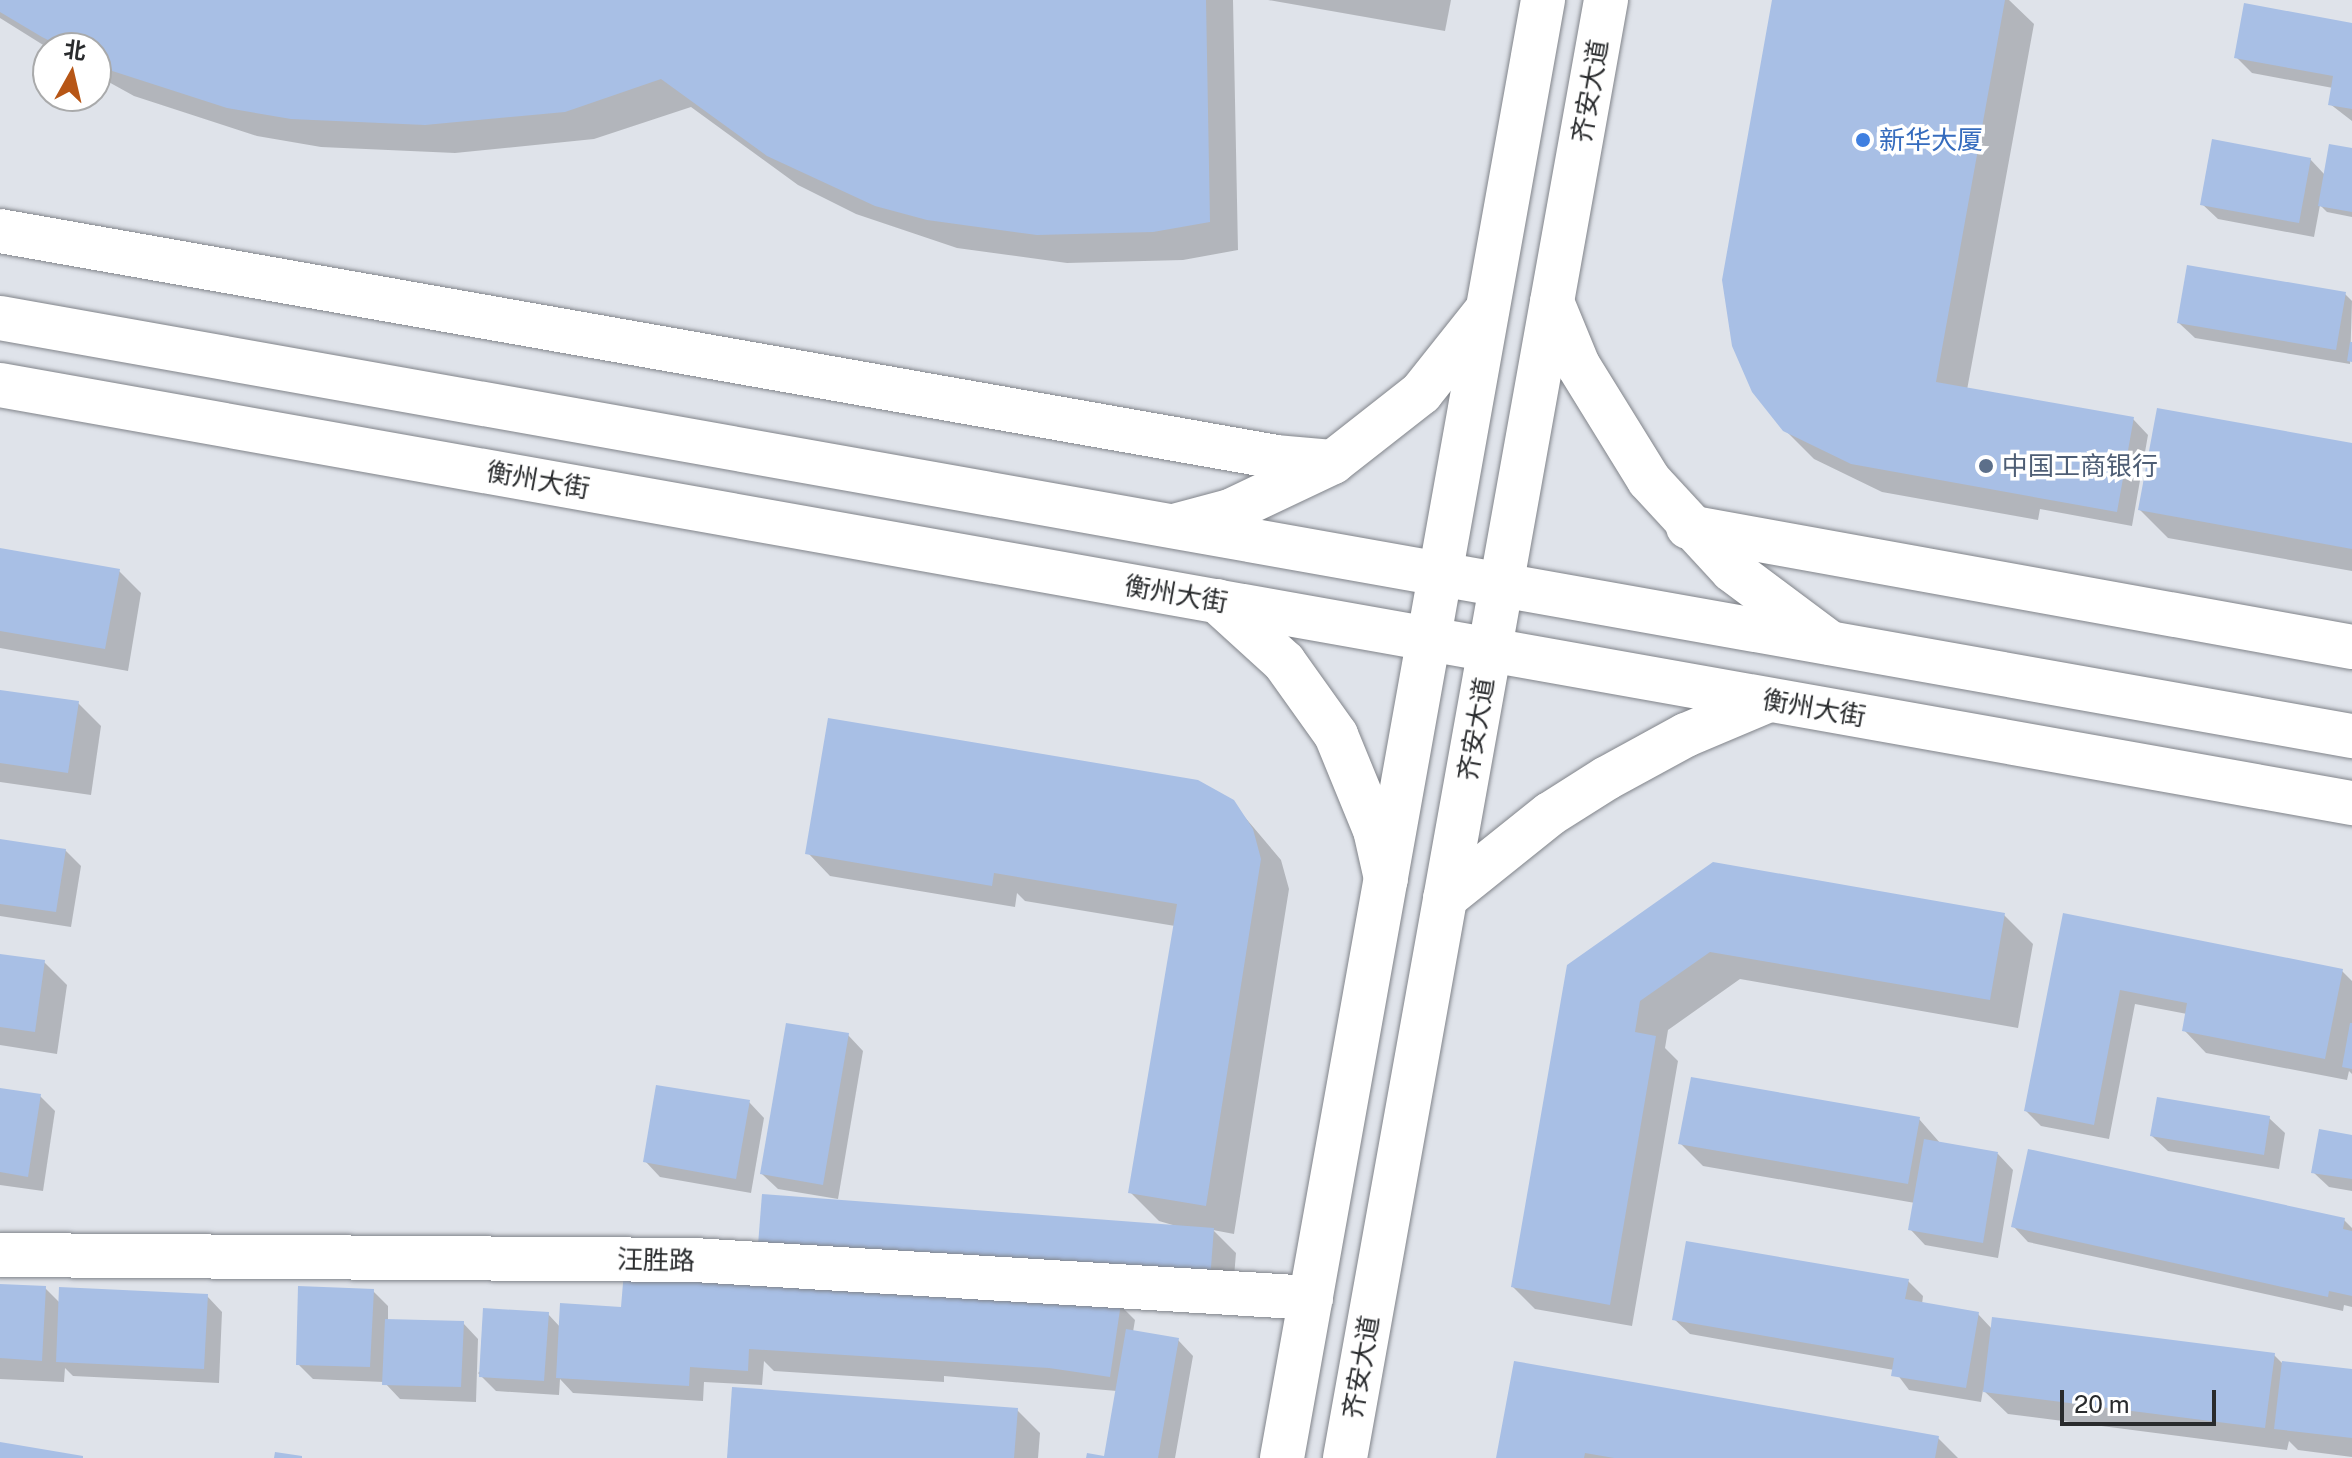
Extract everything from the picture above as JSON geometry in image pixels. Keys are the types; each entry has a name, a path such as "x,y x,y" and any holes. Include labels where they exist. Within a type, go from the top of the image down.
{"main road":[{"path":"1282,1458 1543,0"},
{"name":"齐安大道","path":"1345,1458 1606,0"},
{"path":"0,231 1261,454 1333,462"},
{"path":"1552,302 1610,424 1688,527 1767,599 1830,643"},
{"path":"1174,526 1243,506 1333,462 1421,393 1487,310"},
{"path":"0,318 2352,736"},
{"name":"衡州大街","path":"0,385 2352,803"},
{"path":"1688,527 2352,647"},
{"path":"1217,601 1284,662 1336,735 1375,830 1386,879"},
{"path":"1445,898 1550,814 1607,778 1686,735 1769,700"},
{"name":"汪胜路","path":"0,1255 694,1260 1311,1298"}],"building":[{"path":"0,0 1206,0 1210,222 1153,232 1037,235 927,220 875,206 767,156 661,79 565,112 425,125 291,119 227,108 112,71 112,32 34,32 0,12"},
{"name":"新华大厦","path":"1772,0 2005,0 1936,382 2134,417 2117,512 1851,464 1783,431 1752,392 1732,346 1722,280"},
{"path":"2244,3 2352,23 2352,109 2328,105 2333,76 2234,58"},
{"path":"2212,139 2311,158 2299,223 2200,205"},
{"path":"2329,144 2352,148 2352,212 2318,206"},
{"path":"2187,265 2346,292 2336,350 2177,323"},
{"path":"2352,342 2352,362 2347,361"},
{"path":"2157,408 2352,443 2352,549 2138,510"},
{"path":"0,548 120,569 105,649 0,631"},
{"path":"0,690 79,701 68,773 0,763"},
{"path":"828,718 1198,780 1234,800 1253,829 1261,859 1206,1206 1128,1193 1177,904 994,873 992,886 805,854"},
{"path":"0,839 66,849 56,912 0,904"},
{"path":"1713,862 2005,913 1990,1000 1710,952 1640,1001 1635,1032 1656,1036 1610,1305 1511,1287 1567,965"},
{"path":"2063,913 2343,969 2325,1059 2182,1031 2187,1003 2120,990 2094,1125 2024,1111"},
{"path":"0,954 45,960 35,1032 0,1027"},
{"path":"786,1023 849,1033 823,1185 760,1174"},
{"path":"2352,1023 2352,1069 2342,1067"},
{"path":"1691,1077 1920,1117 1908,1184 1678,1144"},
{"path":"656,1085 750,1100 736,1179 643,1162"},
{"path":"0,1088 41,1094 28,1177 0,1172"},
{"path":"2157,1097 2270,1116 2264,1155 2150,1136"},
{"path":"2319,1129 2352,1135 2352,1179 2311,1173"},
{"path":"1924,1139 1998,1152 1983,1243 1908,1230"},
{"path":"2028,1149 2345,1218 2343,1229 2352,1231 2352,1296 2329,1291 2328,1297 2011,1227"},
{"path":"762,1194 1214,1228 1210,1280 758,1245"},
{"path":"1686,1241 1909,1279 1905,1299 1979,1312 1966,1388 1891,1376 1894,1358 1672,1320"},
{"path":"624,1271 1121,1303 1110,1377 1049,1368 749,1349 748,1371 690,1367 689,1386 556,1378 560,1303 621,1307"},
{"path":"0,1284 46,1286 42,1361 0,1358"},
{"path":"298,1286 374,1289 370,1367 296,1365"},
{"path":"59,1287 208,1294 204,1369 56,1362"},
{"path":"483,1308 549,1312 544,1381 479,1377"},
{"path":"1992,1317 2275,1353 2265,1428 1983,1392"},
{"path":"385,1319 464,1321 461,1387 382,1385"},
{"path":"1126,1329 1179,1338 1158,1458 1086,1458 1087,1453 1104,1456"},
{"path":"1514,1361 1939,1436 1935,1458 1614,1458 1585,1453 1584,1458 1496,1458"},
{"path":"2282,1361 2352,1369 2352,1438 2274,1429"},
{"path":"732,1387 1018,1408 1014,1458 727,1458"},
{"path":"0,1442 83,1456 83,1458 0,1458"},
{"path":"275,1452 302,1456 302,1458 274,1458"}],"place":[{"name":"新华大厦","path":"1863,140"},
{"name":"中国工商银行","path":"1986,466"}]}
